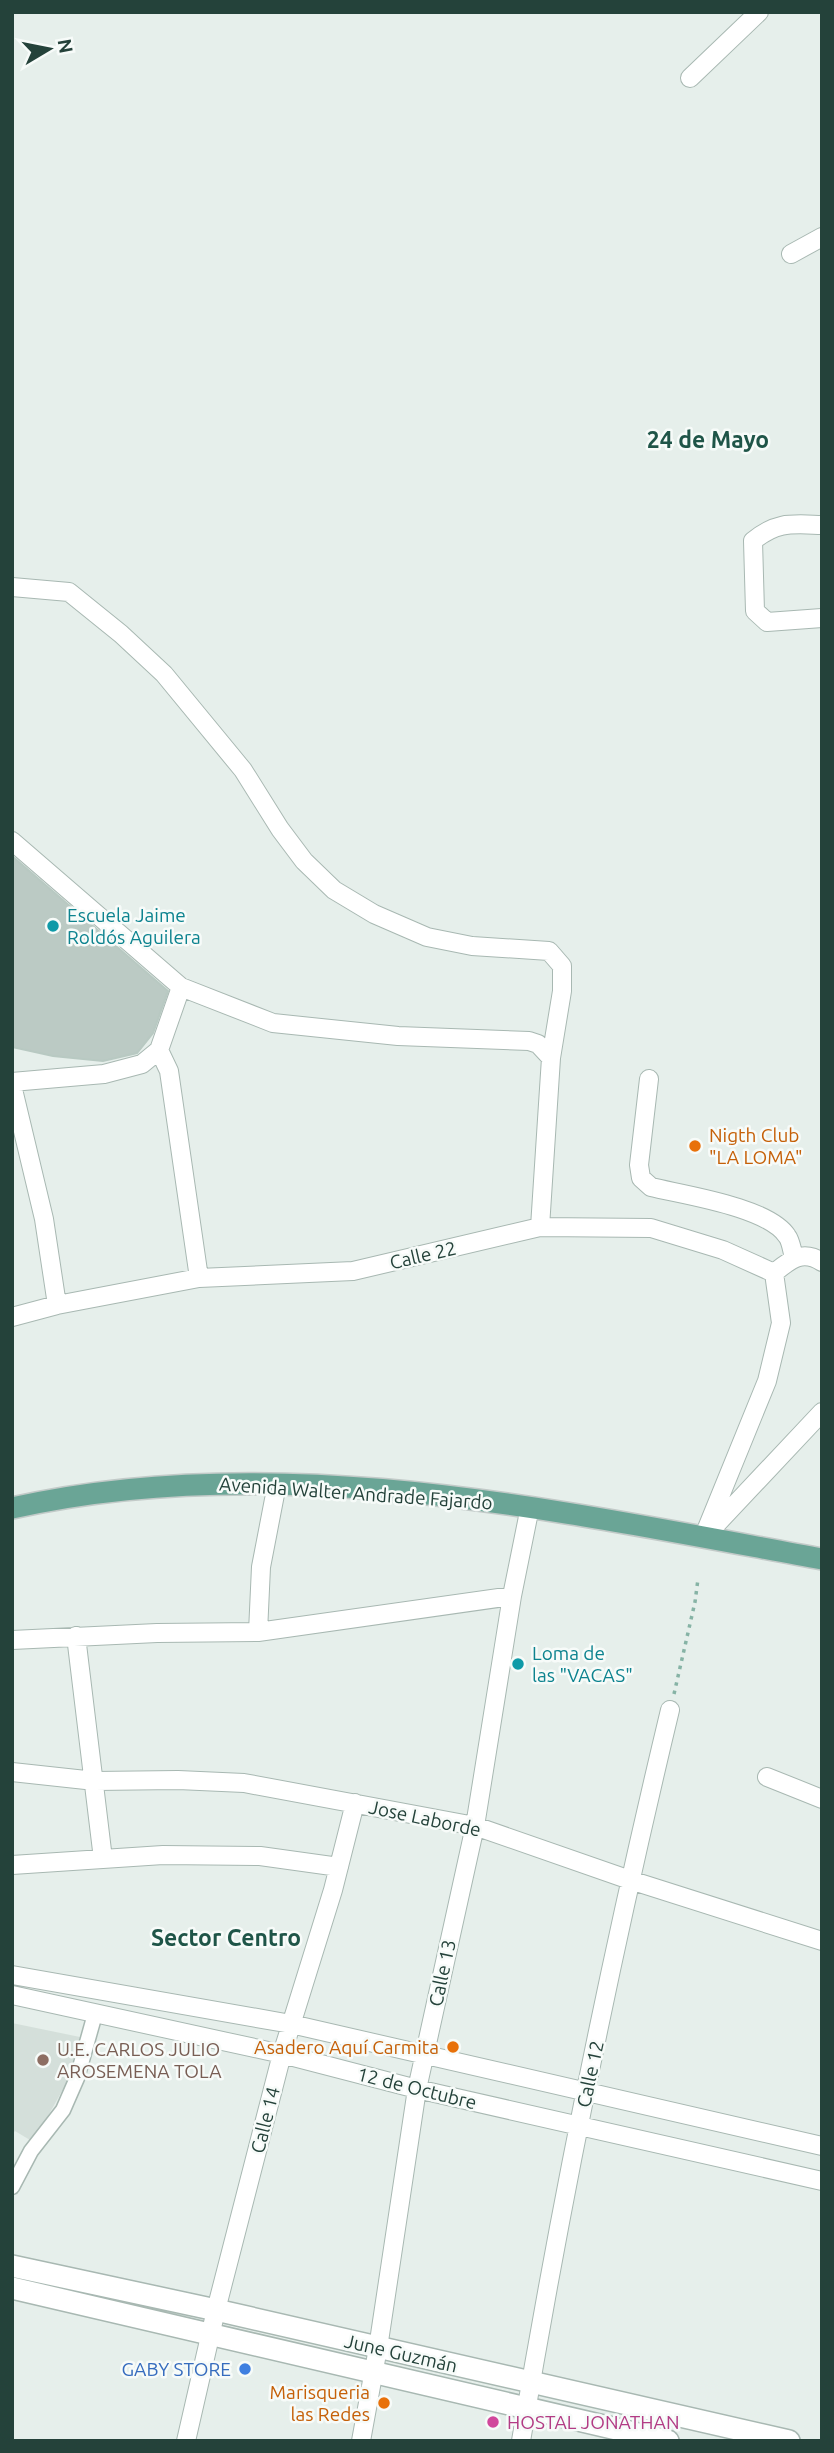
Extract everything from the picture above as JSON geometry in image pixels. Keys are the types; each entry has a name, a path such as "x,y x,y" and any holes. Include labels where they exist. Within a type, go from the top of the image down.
{"main road":[{"name":"Avenida Walter Andrade Fajardo","path":"12,1508 113,1492 213,1482 277,1483 441,1495 530,1507 822,1559"}],"street":[{"path":"690,78 759,12"},
{"path":"791,254 822,237"},
{"path":"822,525 784,524 768,529 753,541 755,611 767,622 822,618"},
{"path":"12,587 69,592 113,627 164,674 243,770 280,829 304,861 334,890 374,914 428,937 472,946 549,951 562,966 562,991 551,1058 540,1227"},
{"path":"12,841 181,987 273,1023 398,1036 528,1041 538,1044 551,1058"},
{"path":"57,1305 44,1219 12,1084 104,1074 142,1064 159,1050 181,987"},
{"path":"159,1050 169,1071 199,1278"},
{"path":"649,1079 639,1165 641,1178 651,1187 739,1207 772,1222 788,1236 794,1257"},
{"name":"Calle 22","path":"12,1317 57,1305 199,1278 352,1271 540,1227 650,1227 723,1250 774,1273"},
{"path":"703,1538 767,1381 781,1323 774,1273 794,1257 814,1257 822,1262"},
{"path":"703,1538 822,1412"},
{"path":"258,1632 261,1567 277,1483"},
{"name":"Calle 13","path":"361,2441 417,2089 475,1826 512,1596 530,1507"},
{"path":"12,1640 258,1632 512,1596"},
{"path":"76,1636 103,1859"},
{"name":"Calle 12","path":"521,2441 578,2127 629,1880 670,1710"},
{"name":"Jose Laborde","path":"12,1772 95,1781 178,1780 244,1783 475,1826 629,1880 822,1941"},
{"path":"767,1777 822,1799"},
{"name":"Calle 14","path":"186,2441 216,2310 282,2054 355,1803"},
{"path":"12,1866 163,1854 260,1856 338,1867"},
{"name":"12 de Octubre","path":"12,1975 291,2024 822,2146"},
{"name":"12 de Octubre","path":"12,1995 282,2054 578,2127 822,2181"},
{"path":"12,2187 31,2151 63,2110 77,2078 94,2014"},
{"name":"June Guzmán","path":"12,2266 789,2441"},
{"name":"June Guzmán","path":"12,2288 668,2441"}],"path":[{"path":"670,1710 698,1579"}],"shaded area":[{"name":"U.E. CARLOS JULIO AROSEMENA TOLA","path":"12,2023 80,2037 67,2082 39,2132 30,2140 15,2131 12,2135"}],"building":[{"name":"Escuela Jaime Roldós Aguilera","path":"12,856 168,991 153,1033 137,1053 103,1061 53,1056 12,1047"}],"place":[{"name":"Escuela Jaime Roldós Aguilera","path":"53,926"},
{"name":"Nigth Club \"LA LOMA\"","path":"695,1146"},
{"name":"Loma de las \"VACAS\"","path":"518,1664"},
{"name":"Asadero Aquí Carmita","path":"453,2047"},
{"name":"U.E. CARLOS JULIO AROSEMENA TOLA","path":"43,2060"},
{"name":"GABY STORE","path":"245,2369"},
{"name":"Marisqueria las Redes","path":"384,2403"},
{"name":"HOSTAL JONATHAN","path":"493,2422"}],"district":[{"name":"24 de Mayo","path":"708,439"},
{"name":"Sector Centro","path":"226,1937"}]}
